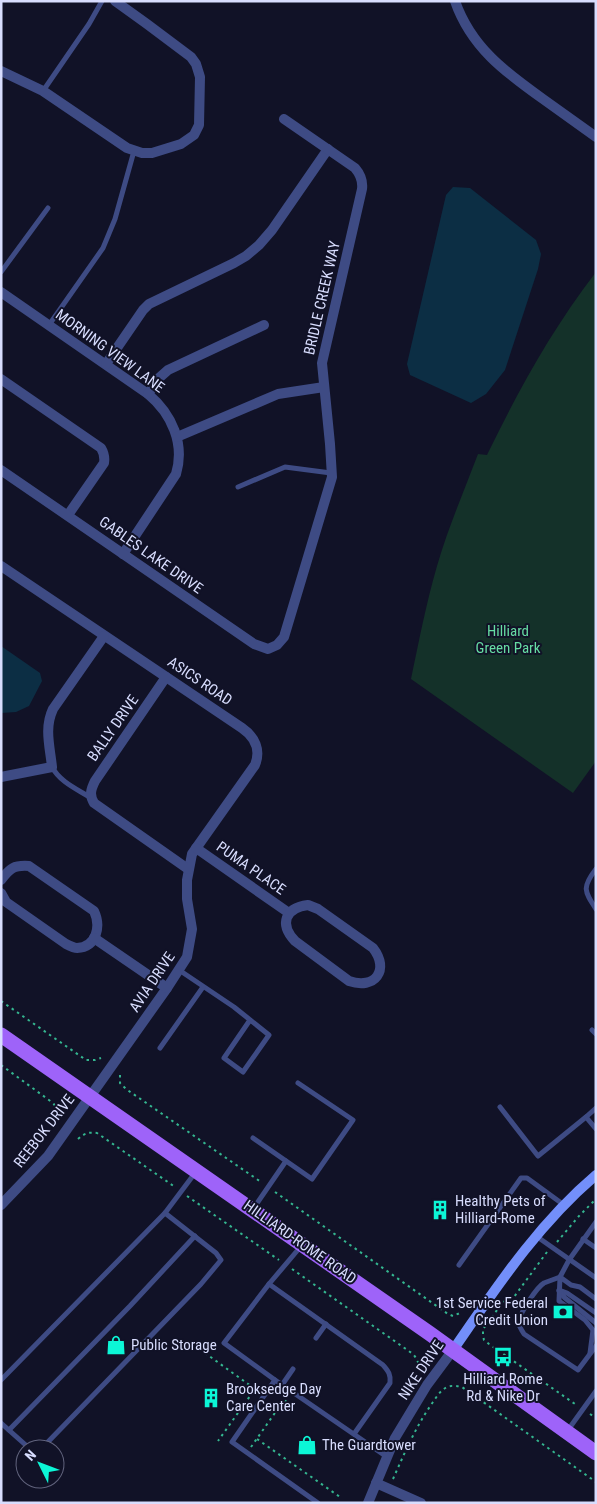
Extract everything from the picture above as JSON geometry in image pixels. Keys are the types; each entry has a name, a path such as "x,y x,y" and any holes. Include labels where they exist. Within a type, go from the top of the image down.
{"main road":[{"name":"HILLIARD-ROME ROAD","path":"1,1035 453,1350 596,1453"}],"street":[{"path":"1,72 43,91 134,151 152,153 181,144 194,135 199,125 200,77 196,64 191,57 176,45 114,1"},
{"path":"455,1 459,14 474,38 492,60 513,78 596,136"},
{"name":"BRIDLE CREEK WAY","path":"284,119 355,168 363,183 322,363 332,473 284,638"},
{"path":"106,364 149,304 234,263 259,245 272,230 328,149"},
{"name":"MORNING VIEW LANE","path":"1,292 148,394 163,408 169,417 177,437 179,462 176,474 123,554"},
{"path":"148,394 159,378 168,370 264,325"},
{"path":"1,378 104,452 104,463 68,515"},
{"path":"177,437 278,394 324,387"},
{"name":"GABLES LAKE DRIVE","path":"1,470 254,644 268,649 277,645 284,638"},
{"name":"ASICS ROAD","path":"1,566 250,734 254,740 257,753 255,765 192,854 188,869"},
{"path":"1,777 52,767 48,729 49,718 53,709 104,636"},
{"name":"BALLY DRIVE","path":"91,798 94,781 166,677"},
{"path":"91,798 94,803 188,869"},
{"name":"PUMA PLACE","path":"196,848 289,913"},
{"path":"1,880 8,871 18,866 29,866 94,911 98,920 98,929 94,938 86,946 76,948 66,944 6,902 1,893"},
{"name":"AVIA DRIVE","path":"90,1097 187,957 192,930 187,899 188,869"},
{"name":"PUMA PLACE","path":"308,905 318,909 373,948 380,956 381,966 377,976 369,983 359,985 349,981 295,941 288,933 286,923 289,913 298,906 308,905"},
{"path":"94,938 167,988"},
{"name":"REEBOK DRIVE","path":"1,1205 48,1156 90,1097"},
{"name":"NIKE DRIVE","path":"368,1503 395,1438 427,1385 536,1236 564,1205 596,1175"},
{"path":"376,1482 421,1503"}],"lane":[{"path":"43,91 89,24 102,1"},
{"path":"49,325 103,248 115,219 134,151"},
{"path":"1,272 48,208"},
{"path":"238,487 285,467 332,473"},
{"path":"52,767 62,780 91,798"},
{"path":"596,869 586,885 587,894 596,909"},
{"path":"179,970 203,986 250,1020 270,1035 243,1072 224,1058 250,1020"},
{"path":"160,1048 203,986"},
{"path":"253,1138 312,1179 353,1120 298,1083"},
{"path":"500,1108 538,1156 596,1108"},
{"path":"586,1116 596,1129"},
{"path":"253,1210 286,1161"},
{"path":"1,1380 165,1214 197,1171"},
{"path":"459,1265 520,1178 527,1178 564,1205"},
{"path":"51,1439 201,1284 221,1260 216,1253 165,1214"},
{"path":"589,1355 593,1330 585,1320 559,1301 558,1290 560,1277 569,1260 596,1222"},
{"path":"9,1430 130,1306 195,1236"},
{"path":"536,1236 596,1278"},
{"path":"583,1239 596,1248"},
{"path":"302,1244 224,1343 387,1457"},
{"path":"560,1277 571,1285 580,1287 596,1299"},
{"path":"560,1277 542,1284 520,1317 520,1329 524,1334 578,1370 596,1346"},
{"path":"269,1284 383,1365 388,1371 391,1377 390,1383 354,1434"},
{"path":"558,1290 567,1293 596,1313"},
{"path":"558,1290 596,1323"},
{"path":"316,1338 326,1324"},
{"path":"282,1385 293,1369"},
{"path":"275,1380 232,1442 318,1503"},
{"path":"566,1432 596,1391"},
{"path":"1,1422 19,1439"}],"path":[{"path":"1,1001 86,1060 101,1058"},
{"path":"1,1065 54,1103 58,1109 57,1117 54,1121"},
{"path":"120,1073 120,1083 126,1089 448,1314 454,1316 460,1313"},
{"path":"596,1200 544,1255 514,1297 503,1302 483,1329 484,1340 596,1418"},
{"path":"292,1269 413,1354 417,1359 419,1371"},
{"path":"204,1353 255,1389 218,1441"},
{"path":"390,1488 422,1418 439,1394 445,1388 452,1386 462,1387 596,1482"},
{"path":"251,1447 284,1400 291,1405"},
{"path":"257,1439 340,1497"}],"green space":[{"name":"Hilliard Green Park","path":"596,272 596,761 573,793 411,679 437,566 478,454 487,455 511,407 550,338"}],"water":[{"path":"453,187 470,188 536,240 541,254 538,269 505,370 486,394 471,403 410,375 407,364 446,195"},
{"path":"1,646 40,673 42,681 29,706 16,712 1,713"}],"place":[{"name":"Healthy Pets of Hilliard-Rome","path":"440,1210"},
{"name":"1st Service Federal Credit Union","path":"563,1312"},
{"name":"Public Storage","path":"116,1345"},
{"name":"Hilliard Rome Rd & Nike Dr","path":"503,1357"},
{"name":"Brooksedge Day Care Center","path":"211,1398"},
{"name":"The Guardtower","path":"307,1445"}]}
